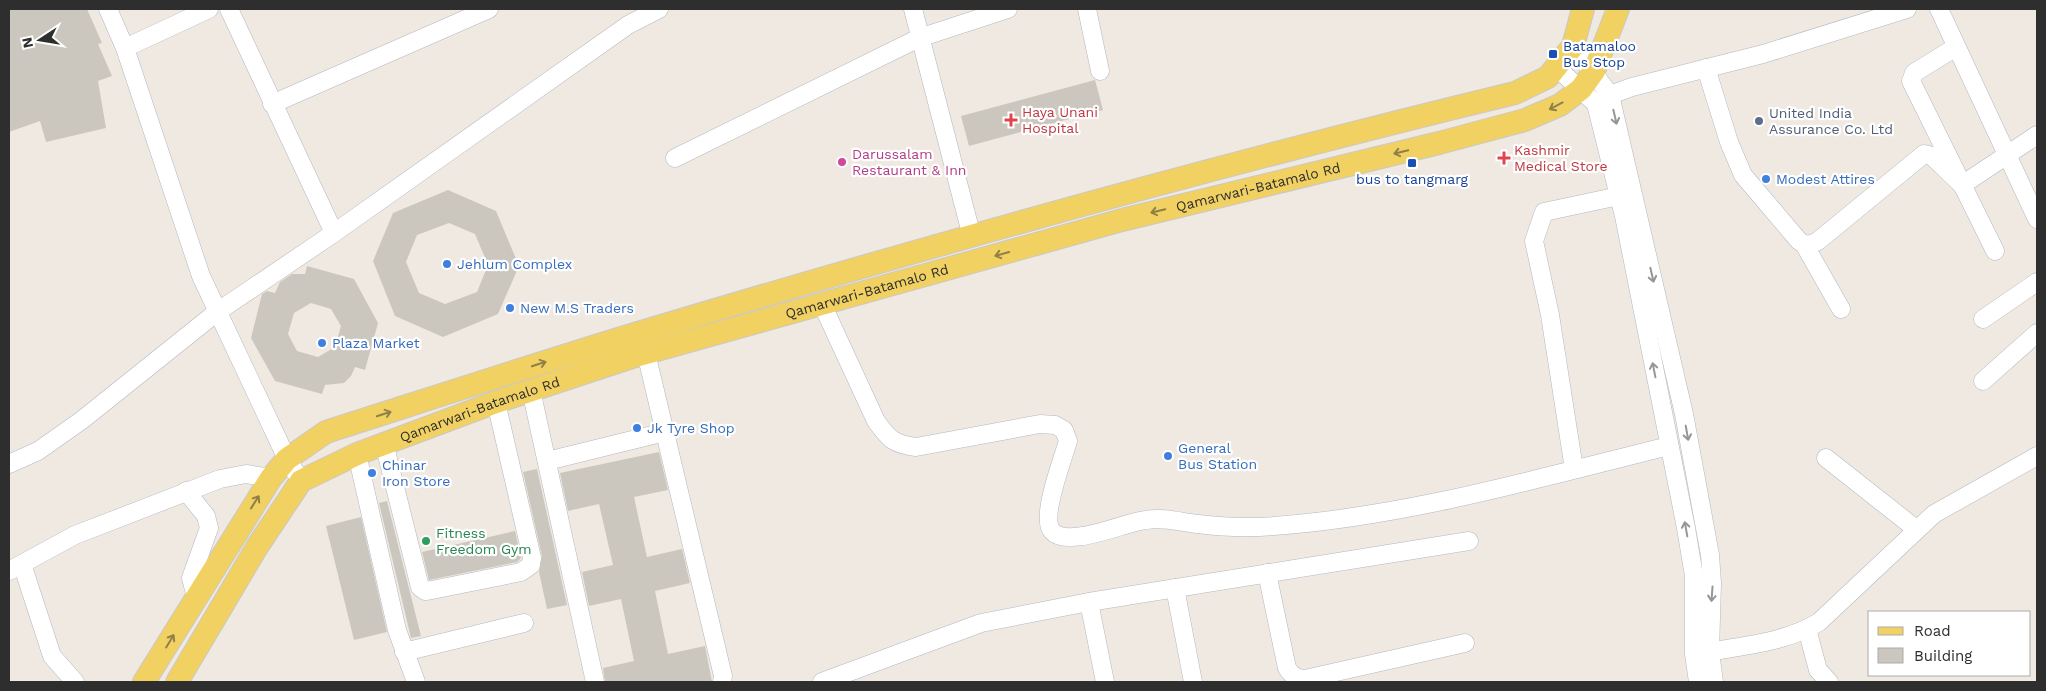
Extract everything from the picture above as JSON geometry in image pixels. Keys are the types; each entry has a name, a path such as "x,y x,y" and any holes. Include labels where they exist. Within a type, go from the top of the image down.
{"main road":[{"name":"Qamarwari-Batamalo Rd","path":"144,682 271,478 287,459 326,432 627,337 972,237 1361,132 1515,93 1548,77 1573,46 1583,9"},
{"path":"1595,90 1618,9"},
{"name":"Qamarwari-Batamalo Rd","path":"300,480 384,443 496,402 646,353 1122,220 1439,143 1525,120 1595,90"},
{"path":"176,682 257,547 300,480"}],"street":[{"path":"108,9 126,48 201,276 287,459 300,480"},
{"path":"126,48 209,9"},
{"path":"229,9 334,233"},
{"path":"272,104 489,9"},
{"path":"9,464 38,451 82,420 217,312 334,233 620,31 659,9"},
{"path":"913,9 972,237"},
{"path":"674,158 919,38 1008,9"},
{"path":"1086,9 1100,71"},
{"path":"1556,67 1595,90 1706,68 1763,54 1907,9"},
{"path":"1939,9 2037,219"},
{"path":"1573,46 1595,90 1684,414 1710,555 1712,583 1710,652 1714,682"},
{"path":"1956,47 1914,73 1911,81 1995,251"},
{"path":"1706,68 1729,142 1743,175 1798,242 1810,245 1818,241 1924,154 1932,156 1962,185"},
{"path":"1595,90 1619,196 1686,528 1694,576 1693,644 1698,682"},
{"path":"1962,185 2037,135"},
{"path":"1574,469 1550,315 1534,241 1544,212 1619,196"},
{"path":"1804,244 1841,309"},
{"path":"1983,319 2037,282"},
{"path":"822,304 876,421 887,436 898,445 916,447 1040,424 1054,425 1064,430 1068,441 1048,511 1048,524 1052,532 1063,538 1076,538 1146,520 1168,518 1199,524 1272,526 1385,513 1669,446"},
{"path":"1983,380 2037,333"},
{"path":"646,353 723,676 722,682"},
{"path":"531,390 595,682"},
{"path":"384,443 420,587 425,590 432,590 521,572 531,566 532,558 496,402"},
{"path":"547,461 665,432"},
{"path":"357,454 404,652 416,682"},
{"path":"1710,652 1780,638 1807,629 1819,622 1916,528 1951,503 2037,456"},
{"path":"1826,458 1916,528"},
{"path":"75,682 52,656 15,568 75,535 186,491 234,475 271,478"},
{"path":"186,491 206,516 209,528 191,578 196,597"},
{"path":"832,680 981,623 1088,602 1469,542"},
{"path":"1268,573 1287,668 1291,675 1297,678 1305,679 1465,643"},
{"path":"1175,588 1193,682"},
{"path":"1088,602 1105,682"},
{"path":"404,652 524,623"},
{"path":"1807,629 1818,670 1829,682"}],"building":[{"path":"9,9 87,9 102,43 98,44 112,76 98,81 106,128 46,142 40,121 9,132"},
{"path":"1095,80 1103,110 969,146 961,116"},
{"path":"448,190 496,211 519,266 498,314 443,337 395,316 373,261 393,213","holes":["449,223 475,234 488,265 477,292 445,304 419,293 406,262 417,235"]},
{"path":"307,266 354,279 378,323 365,370 355,367 351,376 344,383 325,385 322,394 275,381 251,338 262,294 267,291 275,293 280,282 292,274 305,274","holes":["311,303 331,309 341,326 335,347 318,357 297,351 288,334 294,313"]},
{"path":"659,452 668,490 634,497 647,557 682,549 690,583 655,591 668,654 705,646 712,682 605,682 603,668 634,661 621,599 589,606 582,572 613,565 599,504 568,511 560,473"},
{"path":"537,469 567,605 547,609 539,572 542,556 523,472"},
{"path":"387,501 421,636 411,638 379,503"},
{"path":"361,517 387,632 354,640 326,526"},
{"path":"515,531 521,558 517,562 429,580 422,552"}],"place":[{"name":"Batamaloo Bus Stop","path":"1553,54"},
{"name":"Haya Unani Hospital","path":"1011,120"},
{"name":"United India Assurance Co. Ltd","path":"1759,121"},
{"name":"Kashmir Medical Store","path":"1504,158"},
{"name":"Darussalam Restaurant & Inn","path":"842,162"},
{"name":"bus to tangmarg","path":"1412,163"},
{"name":"Modest Attires","path":"1766,179"},
{"name":"Jehlum Complex","path":"447,264"},
{"name":"New M.S Traders","path":"510,308"},
{"name":"Plaza Market","path":"322,343"},
{"name":"Jk Tyre Shop","path":"637,428"},
{"name":"General Bus Station","path":"1168,456"},
{"name":"Chinar Iron Store","path":"372,473"},
{"name":"Fitness Freedom Gym","path":"426,541"}]}
